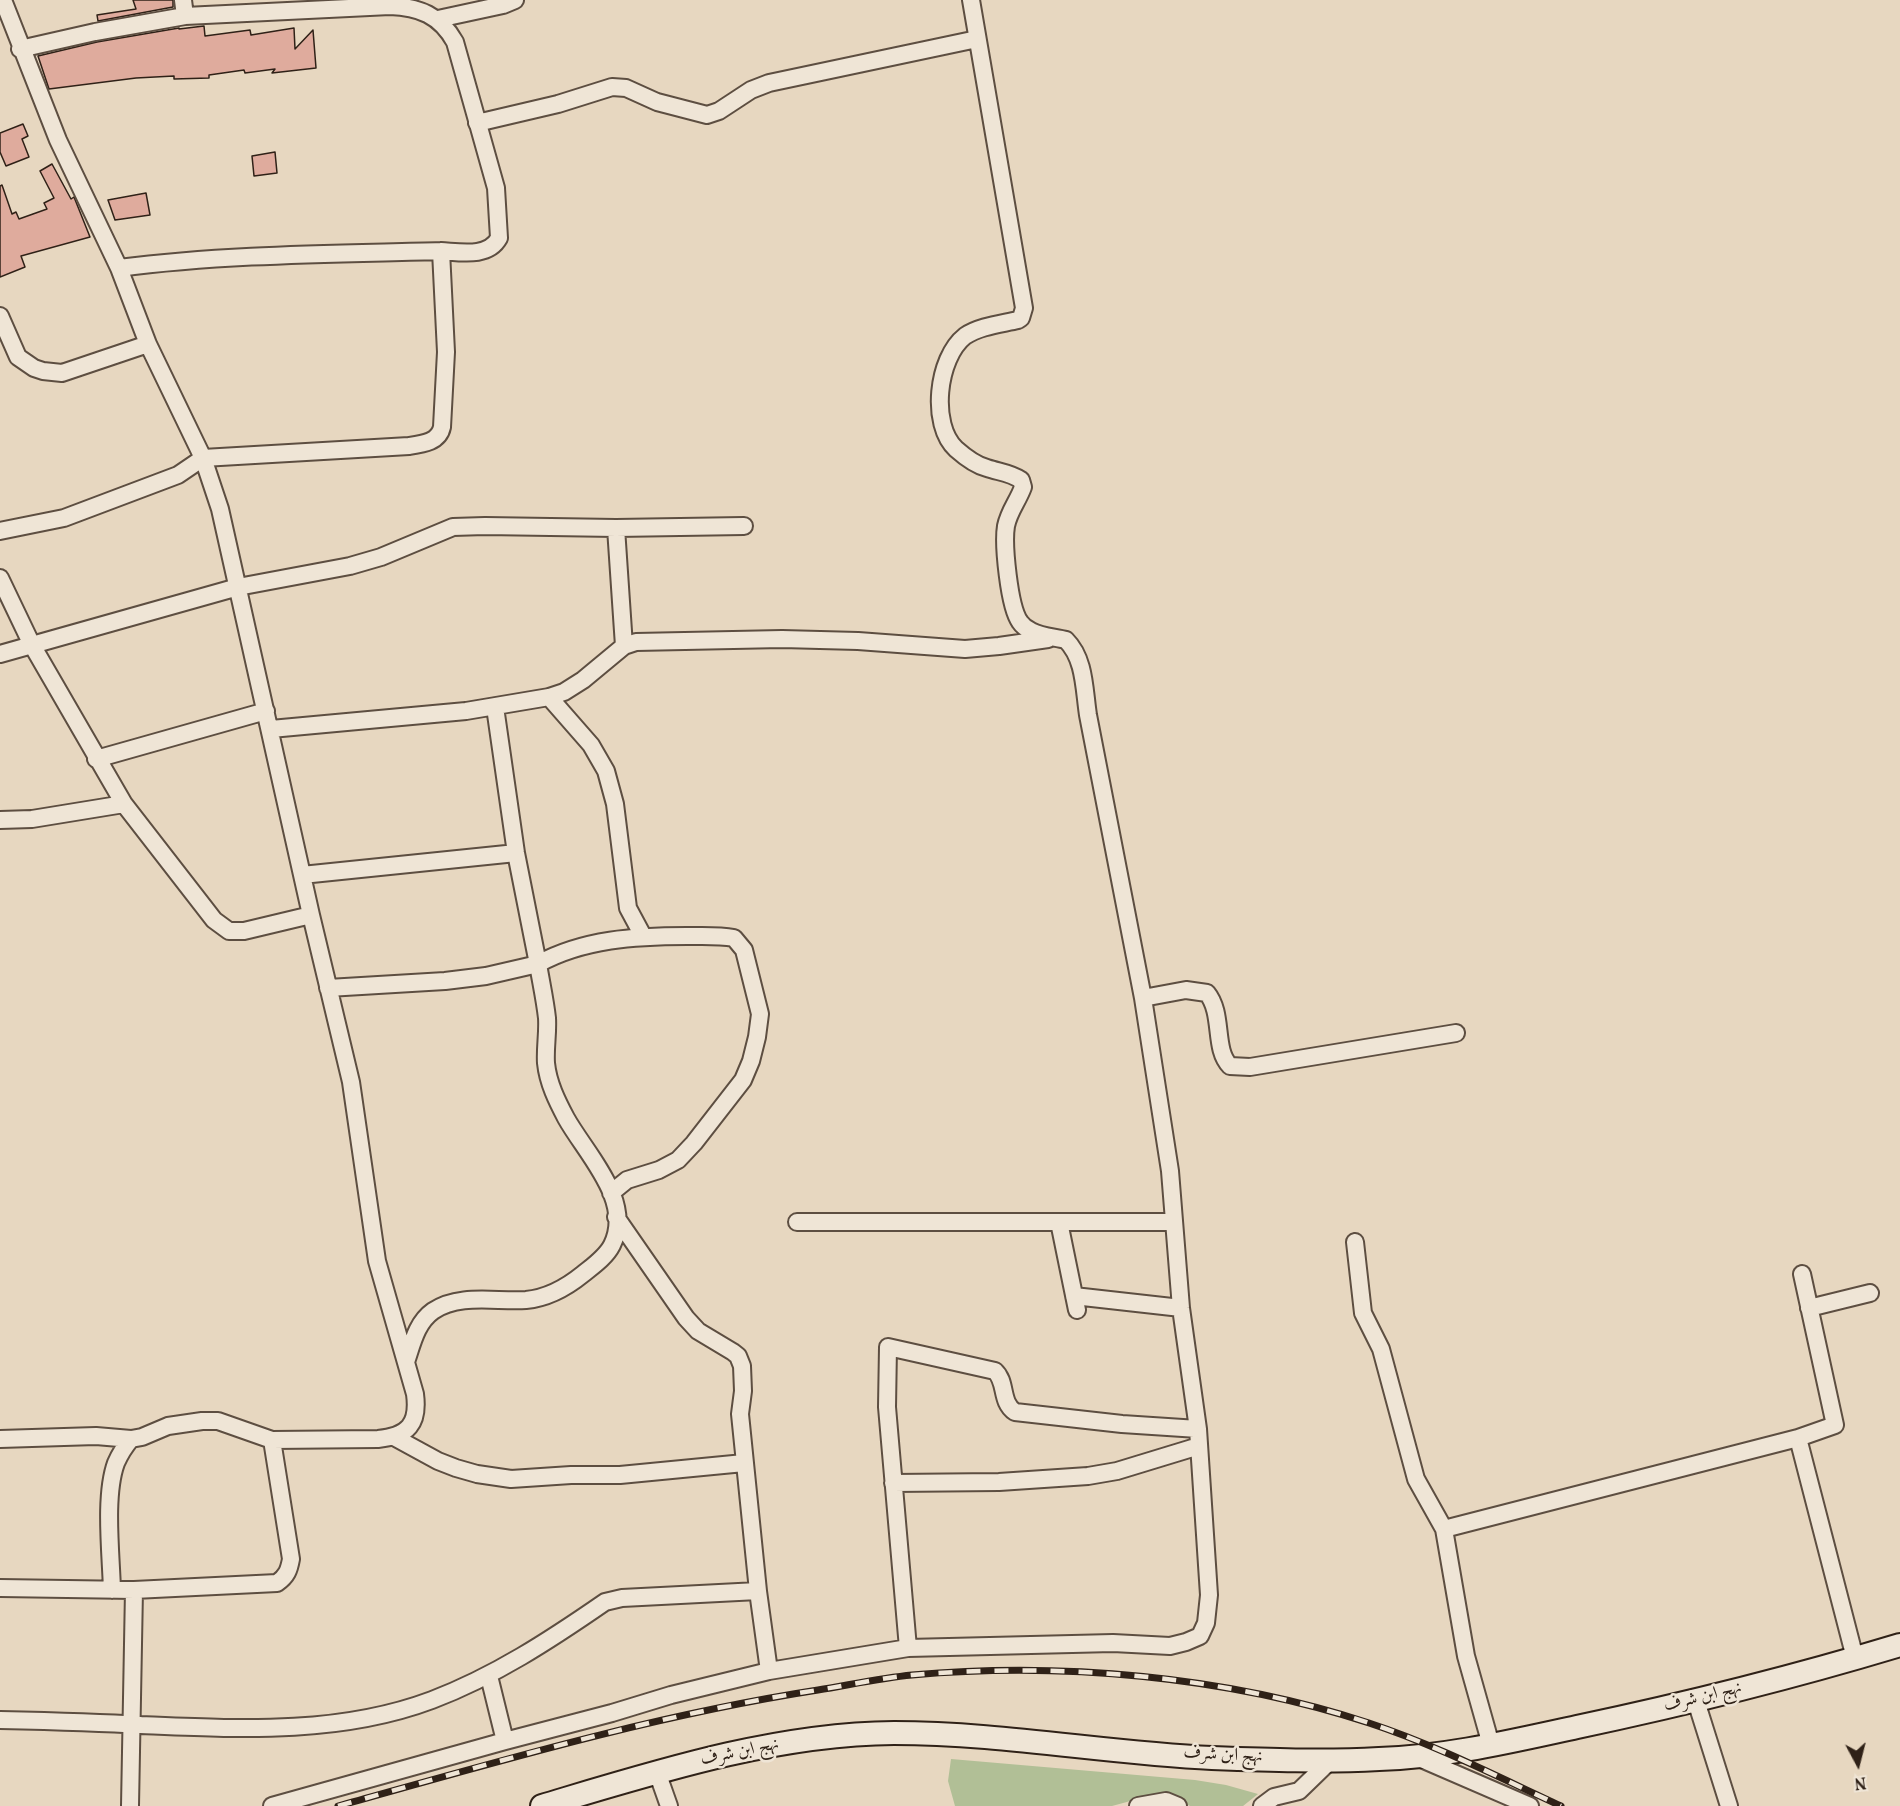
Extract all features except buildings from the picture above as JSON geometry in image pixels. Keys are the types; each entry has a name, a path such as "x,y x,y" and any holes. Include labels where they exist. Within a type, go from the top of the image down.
{"main road":[{"name":"نهج ابن شرف","path":"542,1806 657,1772 735,1753 786,1744 892,1733 1003,1738 1211,1758 1331,1760 1419,1758 1696,1701 1900,1645"}],"street":[{"path":"0,1439 96,1436 130,1439 185,1423 218,1421 272,1440 378,1439 394,1437 407,1429 414,1421 417,1410 378,1261 351,1082 220,509 203,458 148,344 118,268 58,140 20,49 3,0"},
{"path":"438,18 503,5 515,0"},
{"path":"272,1806 505,1740 769,1671 908,1648 1113,1643 1170,1646 1200,1636 1206,1623 1209,1595 1199,1437 1181,1308 1170,1171 1143,998 1088,715 1082,669 1080,660 1070,643 1032,632 1020,622 1012,601 1005,547 1006,526 1023,487 1021,480 1008,473 975,463 954,448 948,440 940,402 940,384 945,364 963,338 982,329 1018,320 1023,313 971,0"},
{"path":"20,49 184,8 404,6 438,18 455,42 496,188 499,238 495,245 489,249 469,252 253,255 118,268"},
{"path":"477,123 558,104 612,87 626,88 657,102 707,115 719,111 751,90 769,82 977,39"},
{"path":"0,531 64,518 178,475 203,458 410,446 438,437 442,427 446,352 441,251"},
{"path":"0,316 18,357 43,371 62,373 148,344"},
{"path":"0,654 238,586 350,566 453,527 744,526"},
{"path":"616,528 624,646"},
{"path":"0,578 32,645 124,804 214,921 229,931 244,931 311,915"},
{"path":"271,729 495,707 549,697 564,692 583,680 624,646 636,642 782,639 858,641 965,649 1052,638"},
{"path":"549,697 591,745 606,771 615,804 628,908 643,936"},
{"path":"406,1362 420,1325 432,1312 445,1305 485,1299 526,1300 543,1297 562,1289 596,1264 611,1247 615,1235 616,1217 611,1193 566,1118 550,1086 546,1063 547,1020 544,997 516,854 495,707"},
{"path":"96,759 266,711"},
{"path":"0,820 32,819 124,804"},
{"path":"302,875 516,854"},
{"path":"328,988 445,981 486,976 538,964 569,950 601,942 643,936 734,938 744,950 747,959 757,996 759,1027 751,1060 743,1080 694,1143 670,1165 627,1180 611,1193"},
{"path":"1143,998 1186,990 1207,993 1216,1008 1224,1057 1230,1066 1237,1067 1250,1067 1456,1033"},
{"path":"616,1217 686,1318 698,1330 733,1352 741,1360 743,1379 740,1414 744,1463 769,1671"},
{"path":"797,1222 1174,1222"},
{"path":"1059,1222 1075,1303 1181,1308"},
{"path":"1355,1242 1363,1313 1381,1348 1416,1479 1444,1529 1466,1656 1491,1745"},
{"path":"1444,1529 1798,1438 1835,1425 1802,1274"},
{"path":"1809,1308 1870,1293"},
{"path":"908,1648 887,1407 888,1347 995,1371 1000,1377 1006,1404 1015,1412 1122,1424 1199,1437"},
{"path":"394,1437 456,1468 511,1479 564,1475 620,1475 744,1463"},
{"path":"893,1484 999,1482 1088,1476 1117,1471 1199,1437"},
{"path":"1798,1438 1855,1658"},
{"path":"112,1590 110,1511 112,1477 116,1463 130,1439"},
{"path":"0,1588 134,1590 277,1583 289,1570 290,1547 272,1440"},
{"path":"130,1806 134,1590"},
{"path":"0,1720 260,1728 350,1721 430,1701 489,1676 605,1602 621,1598 758,1591"},
{"path":"489,1676 505,1740"},
{"path":"1696,1701 1729,1806"},
{"path":"1419,1758 1530,1806"},
{"path":"1262,1806 1274,1797 1299,1791 1331,1760"},
{"path":"657,1772 669,1806"},
{"path":"1138,1806 1166,1801 1178,1806"}],"green space":[{"path":"951,1759 1195,1780 1226,1785 1258,1794 1243,1806 1190,1806 1170,1796 1149,1796 1112,1806 955,1806 948,1781"}],"railway":[{"path":"338,1806 576,1741 696,1712 912,1675 1027,1670 1143,1676 1258,1694 1314,1707 1369,1723 1418,1741 1561,1806"}]}
